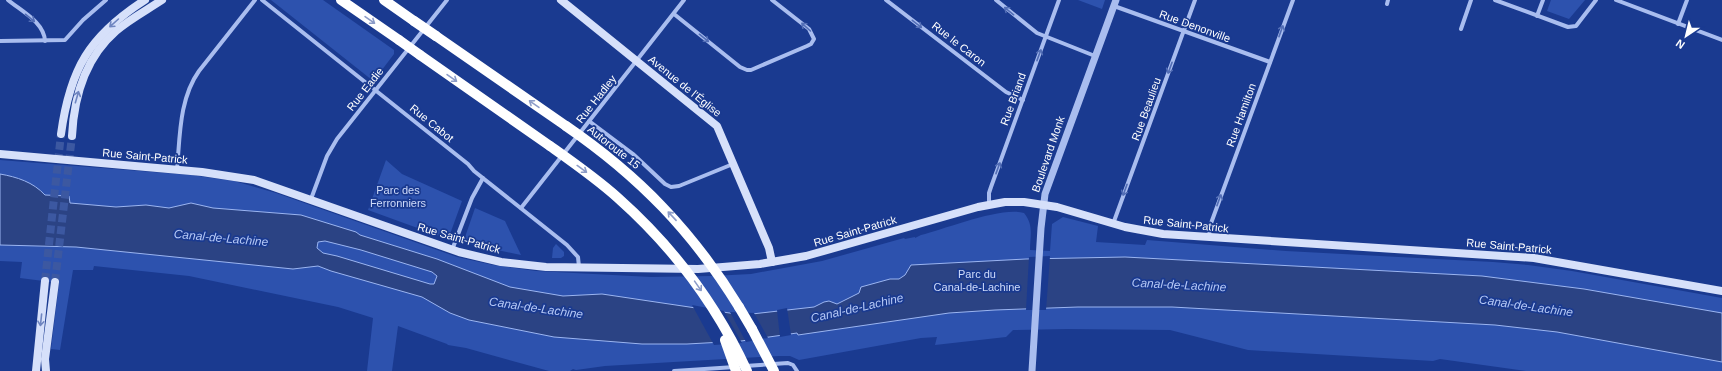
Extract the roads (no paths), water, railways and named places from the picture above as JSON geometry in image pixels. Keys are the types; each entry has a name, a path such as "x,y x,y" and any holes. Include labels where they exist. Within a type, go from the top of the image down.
{"highway":[{"path":"341,0 550,146 601,184 637,215 681,264 712,308 732,340 747,371"},
{"name":"Autoroute 15","path":"384,0 566,126 625,170 654,197 677,221 722,279 752,330 769,371"},
{"path":"712,308 736,371"},
{"path":"752,330 774,371"}],"main road":[{"path":"61,134 69,92 83,60 97,39 110,26 124,14 146,0"},
{"path":"72,136 74,109 77,96 84,77 97,54 115,32 162,0"},
{"name":"Avenue de l'Église","path":"561,0 717,126 769,248 772,262"},
{"name":"Rue Saint-Patrick","path":"0,154 177,169 254,180 312,199 452,250 515,264 561,268 698,269 733,267 772,262 810,255 989,205 1013,202 1057,207 1113,224 1148,232 1209,238 1534,258 1722,291"},
{"path":"36,371 45,281"},
{"path":"46,371 46,353 55,282"}],"street":[{"path":"8,0 40,26 44,33 44,40"},
{"path":"0,41 65,40 83,20 106,0"},
{"path":"177,169 185,102 192,83 199,71 254,0"},
{"name":"Rue Cabot","path":"262,0 376,90 572,249 578,257 579,268"},
{"name":"Rue Eadie","path":"312,199 330,151 340,135 447,0"},
{"name":"Rue Hadley","path":"521,208 684,0"},
{"path":"674,14 740,67 751,70 807,46 811,44 814,39 809,29 772,0"},
{"name":"Rue le Caron","path":"886,0 1006,92 1023,100"},
{"path":"996,0 1037,33 1096,56"},
{"name":"Rue Briand","path":"989,205 989,193 1059,0"},
{"name":"Rue Beaulieu","path":"1113,224 1195,0"},
{"name":"Rue Hamilton","path":"1209,238 1210,226 1293,0"},
{"path":"1460,29 1471,0"},
{"path":"1495,0 1564,27 1573,28 1580,22 1596,0"},
{"path":"1537,16 1543,0"},
{"path":"1616,0 1722,40"},
{"path":"1678,24 1687,0"},
{"name":"Rue Denonville","path":"1115,3 1184,31 1270,62"},
{"name":"Boulevard Monk","path":"1032,371 1043,205 1049,182 1115,3"},
{"path":"589,121 632,154 671,187 679,186 734,164"},
{"path":"452,250 472,198 483,178"},
{"path":"674,371 788,363 793,365 797,371"}],"water":[{"name":"Canal-de-Lachine","path":"0,174 30,183 45,195 69,196 70,203 116,207 146,205 169,208 191,203 213,208 301,215 437,259 510,287 563,296 602,294 743,315 814,307 829,301 837,304 859,293 861,287 890,279 899,279 905,275 911,265 1026,259 1125,257 1482,276 1584,289 1722,313 1722,362 1557,332 1495,325 1172,307 1078,307 949,313 798,335 797,333 741,341 687,344 642,344 554,337 469,320 450,313 422,297 318,266 293,269 76,247 0,245","holes":["325,241 361,250 432,272 437,276 434,284 323,253 317,248 318,242"]}],"tunnel":[{"path":"45,281 61,134"},
{"path":"55,282 72,136"}],"park label":[{"name":"Parc des Ferronniers","path":"398,196"},
{"name":"Parc du Canal-de-Lachine","path":"977,280"}]}
